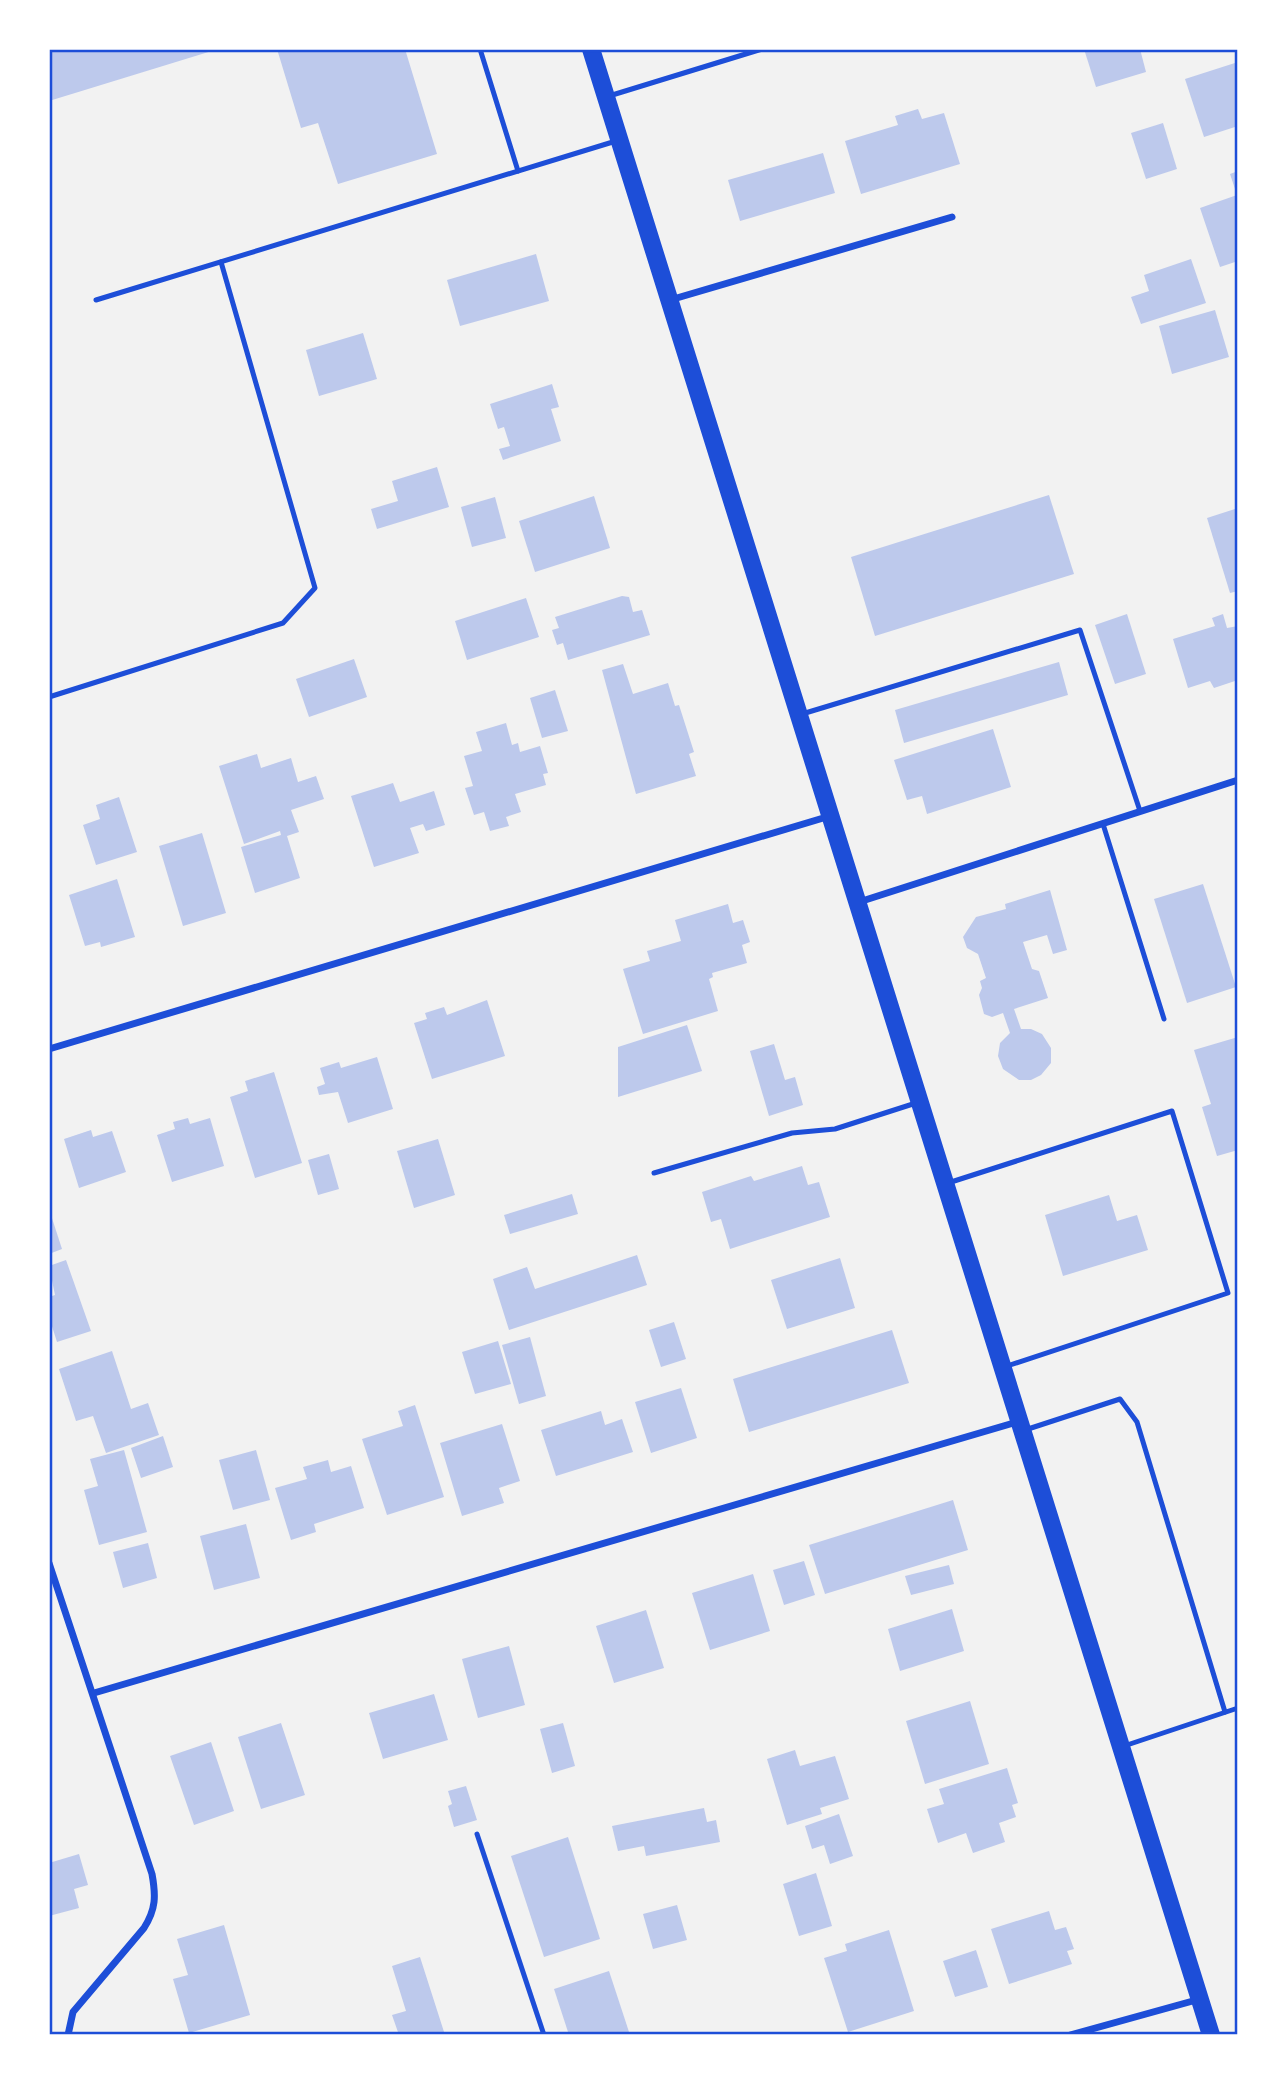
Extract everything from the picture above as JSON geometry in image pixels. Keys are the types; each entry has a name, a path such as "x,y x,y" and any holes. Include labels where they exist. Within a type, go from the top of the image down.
{"main road":[{"path":"591,49 1211,2035"}],"street":[{"path":"670,300 952,217"},
{"path":"857,903 1238,780"},
{"path":"49,1049 830,816"},
{"path":"94,1693 1020,1426"},
{"path":"49,1563 152,1874 156,1897 152,1915 144,1928 73,2012 68,2035"},
{"path":"1069,2035 1200,1999"}],"lane":[{"path":"480,49 518,171"},
{"path":"606,97 762,49"},
{"path":"96,300 620,140"},
{"path":"49,696 282,623 314,588 221,262"},
{"path":"799,715 1080,630 1140,811"},
{"path":"1103,824 1164,1019"},
{"path":"654,1173 792,1133 835,1129 919,1102"},
{"path":"945,1184 1171,1111 1228,1293 1002,1367"},
{"path":"1020,1426 1120,1399 1137,1422 1225,1712"},
{"path":"1121,1747 1238,1708"},
{"path":"477,1834 544,2035"}],"building":[{"path":"49,49 215,49 215,50 49,101"},
{"path":"277,49 405,49 437,154 338,184 318,123 301,128"},
{"path":"1084,49 1140,49 1146,72 1096,87"},
{"path":"1238,62 1238,126 1204,137 1185,79"},
{"path":"918,109 922,119 944,113 960,164 861,194 845,141 898,125 895,116"},
{"path":"1163,123 1177,169 1146,179 1131,133"},
{"path":"823,153 835,193 740,221 728,180"},
{"path":"1238,171 1238,261 1220,267 1200,208 1237,195 1230,174"},
{"path":"536,254 549,301 460,326 447,280"},
{"path":"1191,259 1206,303 1141,324 1131,297 1149,291 1144,275"},
{"path":"1215,310 1229,357 1172,374 1159,326"},
{"path":"363,333 377,379 319,396 306,350"},
{"path":"552,384 559,407 551,409 561,441 503,460 499,449 510,446 504,427 498,429 490,404"},
{"path":"437,467 449,507 377,529 371,509 398,501 392,481"},
{"path":"1049,495 1074,574 875,636 851,557"},
{"path":"594,496 610,548 535,572 519,521"},
{"path":"495,497 506,538 472,547 461,507"},
{"path":"1238,508 1238,591 1230,593 1207,518"},
{"path":"622,596 629,597 633,612 642,610 650,635 568,660 563,643 557,645 552,630 559,628 555,617"},
{"path":"526,598 539,637 467,660 455,621"},
{"path":"1127,614 1146,674 1115,684 1095,625"},
{"path":"1223,614 1227,628 1238,626 1238,680 1214,688 1210,681 1188,688 1173,639 1215,626 1212,618"},
{"path":"354,659 367,697 309,717 296,679"},
{"path":"1059,662 1068,695 904,743 895,710"},
{"path":"623,664 633,694 668,683 675,706 679,705 694,752 689,754 696,776 636,794 602,670"},
{"path":"555,690 568,731 542,738 530,698"},
{"path":"506,723 512,745 518,743 520,752 540,746 548,773 543,774 546,785 515,794 521,812 506,817 509,826 490,831 484,812 474,815 465,788 473,786 464,756 482,751 476,732"},
{"path":"993,729 1011,787 927,814 922,796 907,800 894,760"},
{"path":"257,754 261,768 291,758 298,782 316,776 324,799 291,810 299,832 287,836 300,878 255,893 241,847 281,835 280,831 244,844 219,766"},
{"path":"393,783 400,802 434,791 445,825 426,831 423,824 410,828 419,853 374,867 351,796"},
{"path":"119,797 137,852 96,865 83,825 100,819 96,805"},
{"path":"202,833 226,913 183,926 159,846"},
{"path":"117,879 135,937 101,947 100,942 85,946 69,895"},
{"path":"1203,884 1236,987 1187,1003 1154,899"},
{"path":"1050,890 1067,950 1053,954 1047,935 1023,942 1032,969 1039,971 1048,998 1014,1009 1021,1029 1031,1029 1042,1034 1051,1048 1051,1063 1041,1075 1031,1080 1019,1080 1003,1069 998,1056 1000,1043 1010,1033 1003,1013 992,1017 984,1014 979,995 982,988 980,981 986,978 978,954 967,948 963,937 976,917 1006,909 1005,904"},
{"path":"728,904 733,923 743,920 750,942 742,945 747,963 712,973 713,977 709,979 718,1011 643,1034 623,969 650,961 647,951 681,941 675,920"},
{"path":"487,1000 505,1056 432,1079 414,1023 427,1019 425,1013 444,1007 447,1015"},
{"path":"687,1025 702,1071 618,1097 618,1047"},
{"path":"1238,1037 1238,1150 1217,1156 1202,1107 1211,1104 1194,1050"},
{"path":"774,1044 785,1080 795,1077 803,1105 769,1116 750,1051"},
{"path":"377,1057 393,1109 348,1123 338,1092 319,1095 317,1087 325,1084 320,1068 339,1062 341,1068"},
{"path":"274,1072 302,1163 255,1178 230,1097 248,1091 245,1081"},
{"path":"188,1118 190,1124 210,1118 224,1166 172,1182 157,1135 175,1129 173,1122"},
{"path":"91,1130 93,1137 112,1131 126,1172 79,1188 64,1139"},
{"path":"438,1139 455,1195 414,1208 397,1151"},
{"path":"329,1154 339,1189 318,1195 308,1160"},
{"path":"802,1166 808,1185 819,1182 830,1217 730,1249 721,1219 711,1222 702,1192 751,1176 754,1181"},
{"path":"572,1194 578,1214 510,1234 504,1215"},
{"path":"1109,1195 1117,1221 1137,1215 1148,1250 1063,1276 1045,1215"},
{"path":"49,1209 62,1249 49,1254"},
{"path":"637,1255 647,1285 509,1330 493,1279 527,1267 535,1289"},
{"path":"840,1258 855,1308 787,1329 771,1280"},
{"path":"66,1260 91,1331 57,1342 49,1317 49,1297 55,1295 49,1266"},
{"path":"674,1322 686,1359 661,1367 649,1330"},
{"path":"892,1330 909,1383 749,1432 733,1379"},
{"path":"530,1337 546,1396 519,1404 502,1345"},
{"path":"498,1341 511,1384 475,1394 462,1352"},
{"path":"112,1351 131,1409 148,1403 159,1435 106,1453 93,1416 76,1421 59,1369"},
{"path":"681,1388 697,1438 651,1453 635,1402"},
{"path":"415,1405 444,1497 387,1515 362,1439 403,1426 398,1411"},
{"path":"601,1411 605,1425 622,1419 633,1452 556,1476 541,1430"},
{"path":"502,1424 520,1481 499,1488 504,1503 462,1516 440,1443"},
{"path":"163,1436 173,1467 141,1478 131,1448"},
{"path":"124,1450 147,1532 99,1545 84,1490 98,1486 90,1459"},
{"path":"256,1450 270,1500 233,1510 219,1460"},
{"path":"328,1460 331,1472 351,1466 364,1508 314,1524 316,1532 291,1540 275,1488 307,1479 303,1467"},
{"path":"953,1500 968,1550 825,1594 809,1545"},
{"path":"246,1524 260,1578 214,1590 200,1536"},
{"path":"148,1543 157,1578 123,1588 113,1552"},
{"path":"804,1561 815,1595 784,1605 773,1570"},
{"path":"949,1565 954,1584 911,1595 905,1576"},
{"path":"753,1574 770,1631 710,1650 692,1593"},
{"path":"952,1609 964,1651 900,1671 888,1629"},
{"path":"646,1610 664,1668 614,1683 596,1626"},
{"path":"509,1646 525,1705 478,1718 462,1659"},
{"path":"434,1694 448,1740 383,1759 369,1713"},
{"path":"970,1701 989,1764 925,1784 906,1721"},
{"path":"281,1723 305,1795 261,1809 238,1737"},
{"path":"563,1723 575,1766 552,1773 540,1729"},
{"path":"211,1742 234,1811 194,1825 170,1756"},
{"path":"795,1750 800,1766 835,1756 849,1799 820,1808 822,1814 787,1825 767,1759"},
{"path":"1007,1768 1018,1803 1012,1805 1016,1817 999,1823 1005,1842 973,1853 966,1833 938,1843 927,1809 944,1804 939,1789"},
{"path":"466,1786 477,1820 454,1827 448,1806 452,1804 448,1791"},
{"path":"704,1808 707,1822 716,1820 720,1842 646,1856 644,1846 618,1851 612,1826"},
{"path":"839,1814 853,1856 830,1864 824,1845 812,1849 805,1826"},
{"path":"568,1837 600,1939 544,1957 511,1856"},
{"path":"79,1854 88,1885 74,1889 79,1908 49,1916 49,1863"},
{"path":"816,1873 832,1926 799,1936 783,1884"},
{"path":"677,1905 687,1940 653,1949 643,1914"},
{"path":"1049,1911 1055,1930 1066,1927 1074,1949 1067,1951 1072,1964 1009,1984 991,1929"},
{"path":"224,1925 250,2015 189,2033 173,1979 188,1975 177,1939"},
{"path":"889,1930 914,2011 848,2032 824,1958 847,1951 845,1944"},
{"path":"976,1950 988,1987 955,1997 943,1961"},
{"path":"420,1957 445,2035 399,2035 392,2015 406,2011 392,1966"},
{"path":"609,1971 630,2035 569,2035 554,1989"}]}
